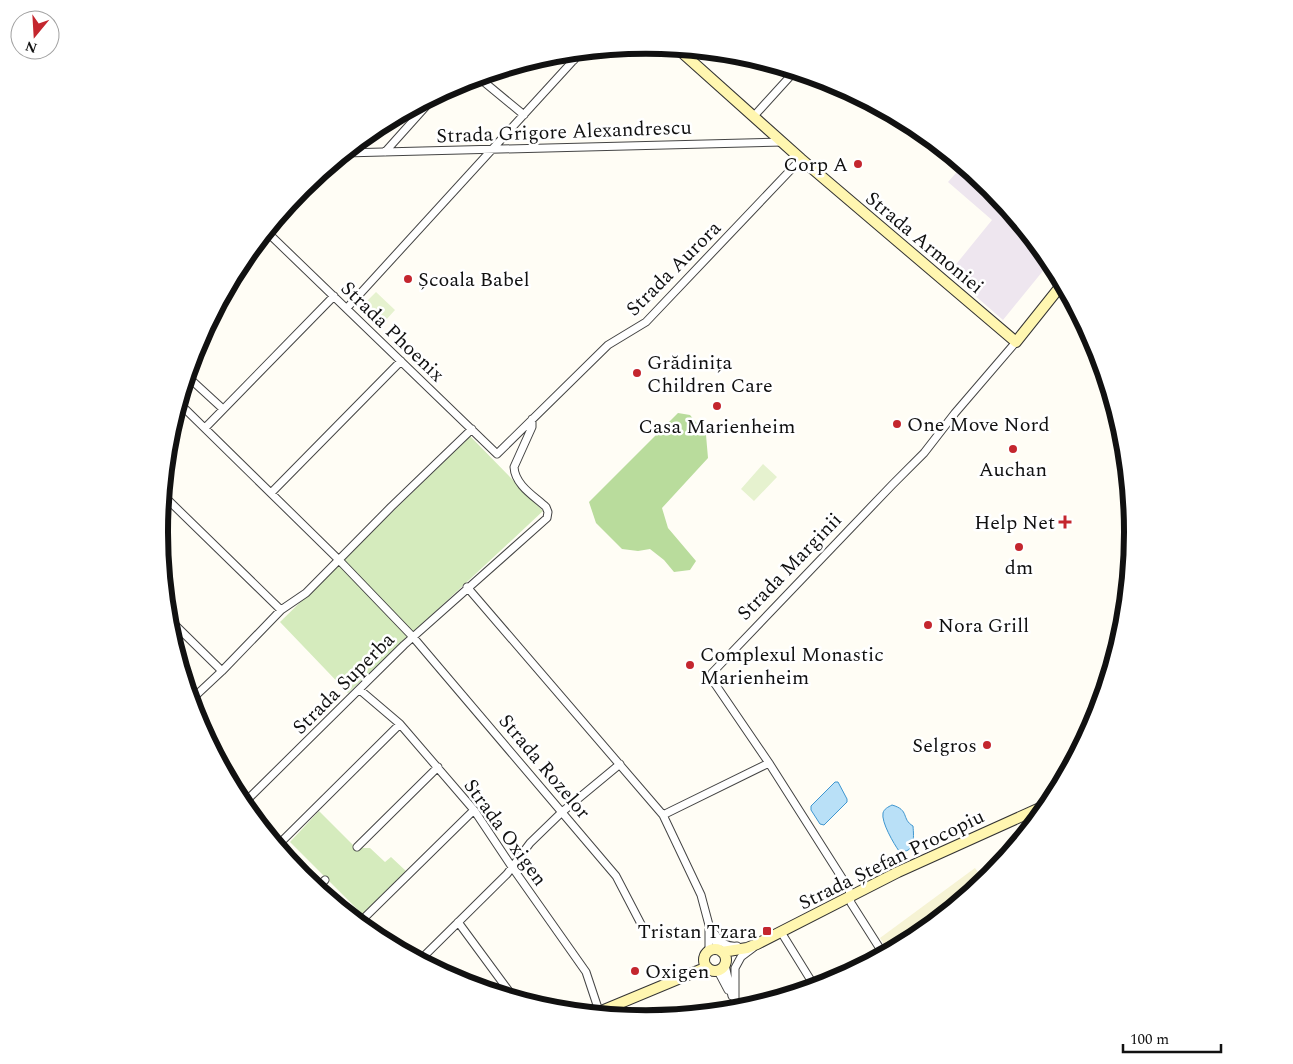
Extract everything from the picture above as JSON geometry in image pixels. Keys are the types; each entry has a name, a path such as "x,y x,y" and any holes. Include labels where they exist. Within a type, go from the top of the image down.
{"street":[{"name":"Strada Armoniei","path":"687,56 801,159 1016,342"},
{"path":"347,308 574,60"},
{"path":"754,116 790,76"},
{"path":"485,82 524,115"},
{"path":"385,152 425,108"},
{"name":"Strada Grigore Alexandrescu","path":"355,153 784,142"},
{"name":"Strada Aurora","path":"497,454 608,345 646,322 801,159"},
{"name":"Strada Phoenix","path":"271,236 497,454"},
{"name":"Strada Marginii","path":"880,949 851,903 849,889 713,681 712,673 892,485 912,467 1058,289"},
{"path":"205,428 334,296"},
{"path":"271,493 402,361"},
{"path":"193,381 223,409"},
{"name":"Strada Rozelor","path":"185,409 338,559 413,637 616,876 642,924"},
{"name":"Strada Superba","path":"249,798 360,690 377,670 467,587 545,520 548,515 546,507 518,481 514,471 532,426 532,420"},
{"path":"197,694 282,610 306,593 338,559 472,429"},
{"path":"169,501 282,610"},
{"path":"467,587 663,815 701,895 716,960 733,1002"},
{"path":"178,627 222,671"},
{"name":"Strada Oxigen","path":"360,690 400,724 474,810 586,972 595,1007"},
{"path":"282,841 400,724"},
{"path":"663,815 768,763"},
{"path":"425,955 501,880 530,843 562,812 620,764"},
{"path":"357,847 438,768"},
{"path":"364,918 474,810"},
{"name":"Strada Ștefan Procopiu","path":"716,960 757,944 944,850 1035,810"},
{"path":"322,883 325,880"},
{"path":"458,922 508,989"},
{"path":"709,925 719,940 729,946 757,944"},
{"path":"781,932 811,981"},
{"path":"735,1002 735,968 741,957 757,944"},
{"path":"608,1008 716,960"}],"shaded area":[{"path":"959,170 962,172 1006,217 1045,268 1003,320 949,273 992,220 948,182"},
{"path":"975,868 980,875 962,892 912,930 885,946 880,938"}],"green space":[{"path":"376,292 395,310 385,321 365,303"},
{"path":"678,413 690,415 706,435 708,458 662,508 668,528 696,561 690,570 674,572 664,560 650,549 638,551 622,549 596,523 589,502"},
{"path":"470,436 543,511 348,693 280,622"},
{"path":"763,464 777,477 754,501 741,489"},
{"path":"319,811 358,850 370,848 385,862 391,857 406,871 363,915 290,842"}],"water":[{"path":"835,782 838,782 847,802 824,825 820,824 811,810 811,806"},
{"path":"892,805 901,809 909,823 913,826 912,844 908,850 899,851 884,822 884,812 886,808"}],"place":[{"name":"Corp A","path":"858,164"},
{"name":"Școala Babel","path":"408,279"},
{"name":"Grădinița Children Care","path":"637,373"},
{"name":"Casa Marienheim","path":"717,406"},
{"name":"One Move Nord","path":"897,424"},
{"name":"Auchan","path":"1013,449"},
{"name":"Help Net","path":"1065,522"},
{"name":"dm","path":"1019,547"},
{"name":"Nora Grill","path":"928,625"},
{"name":"Complexul Monastic Marienheim","path":"690,665"},
{"name":"Selgros","path":"987,745"},
{"name":"Tristan Tzara","path":"767,931"},
{"name":"Oxigen","path":"635,971"}]}
